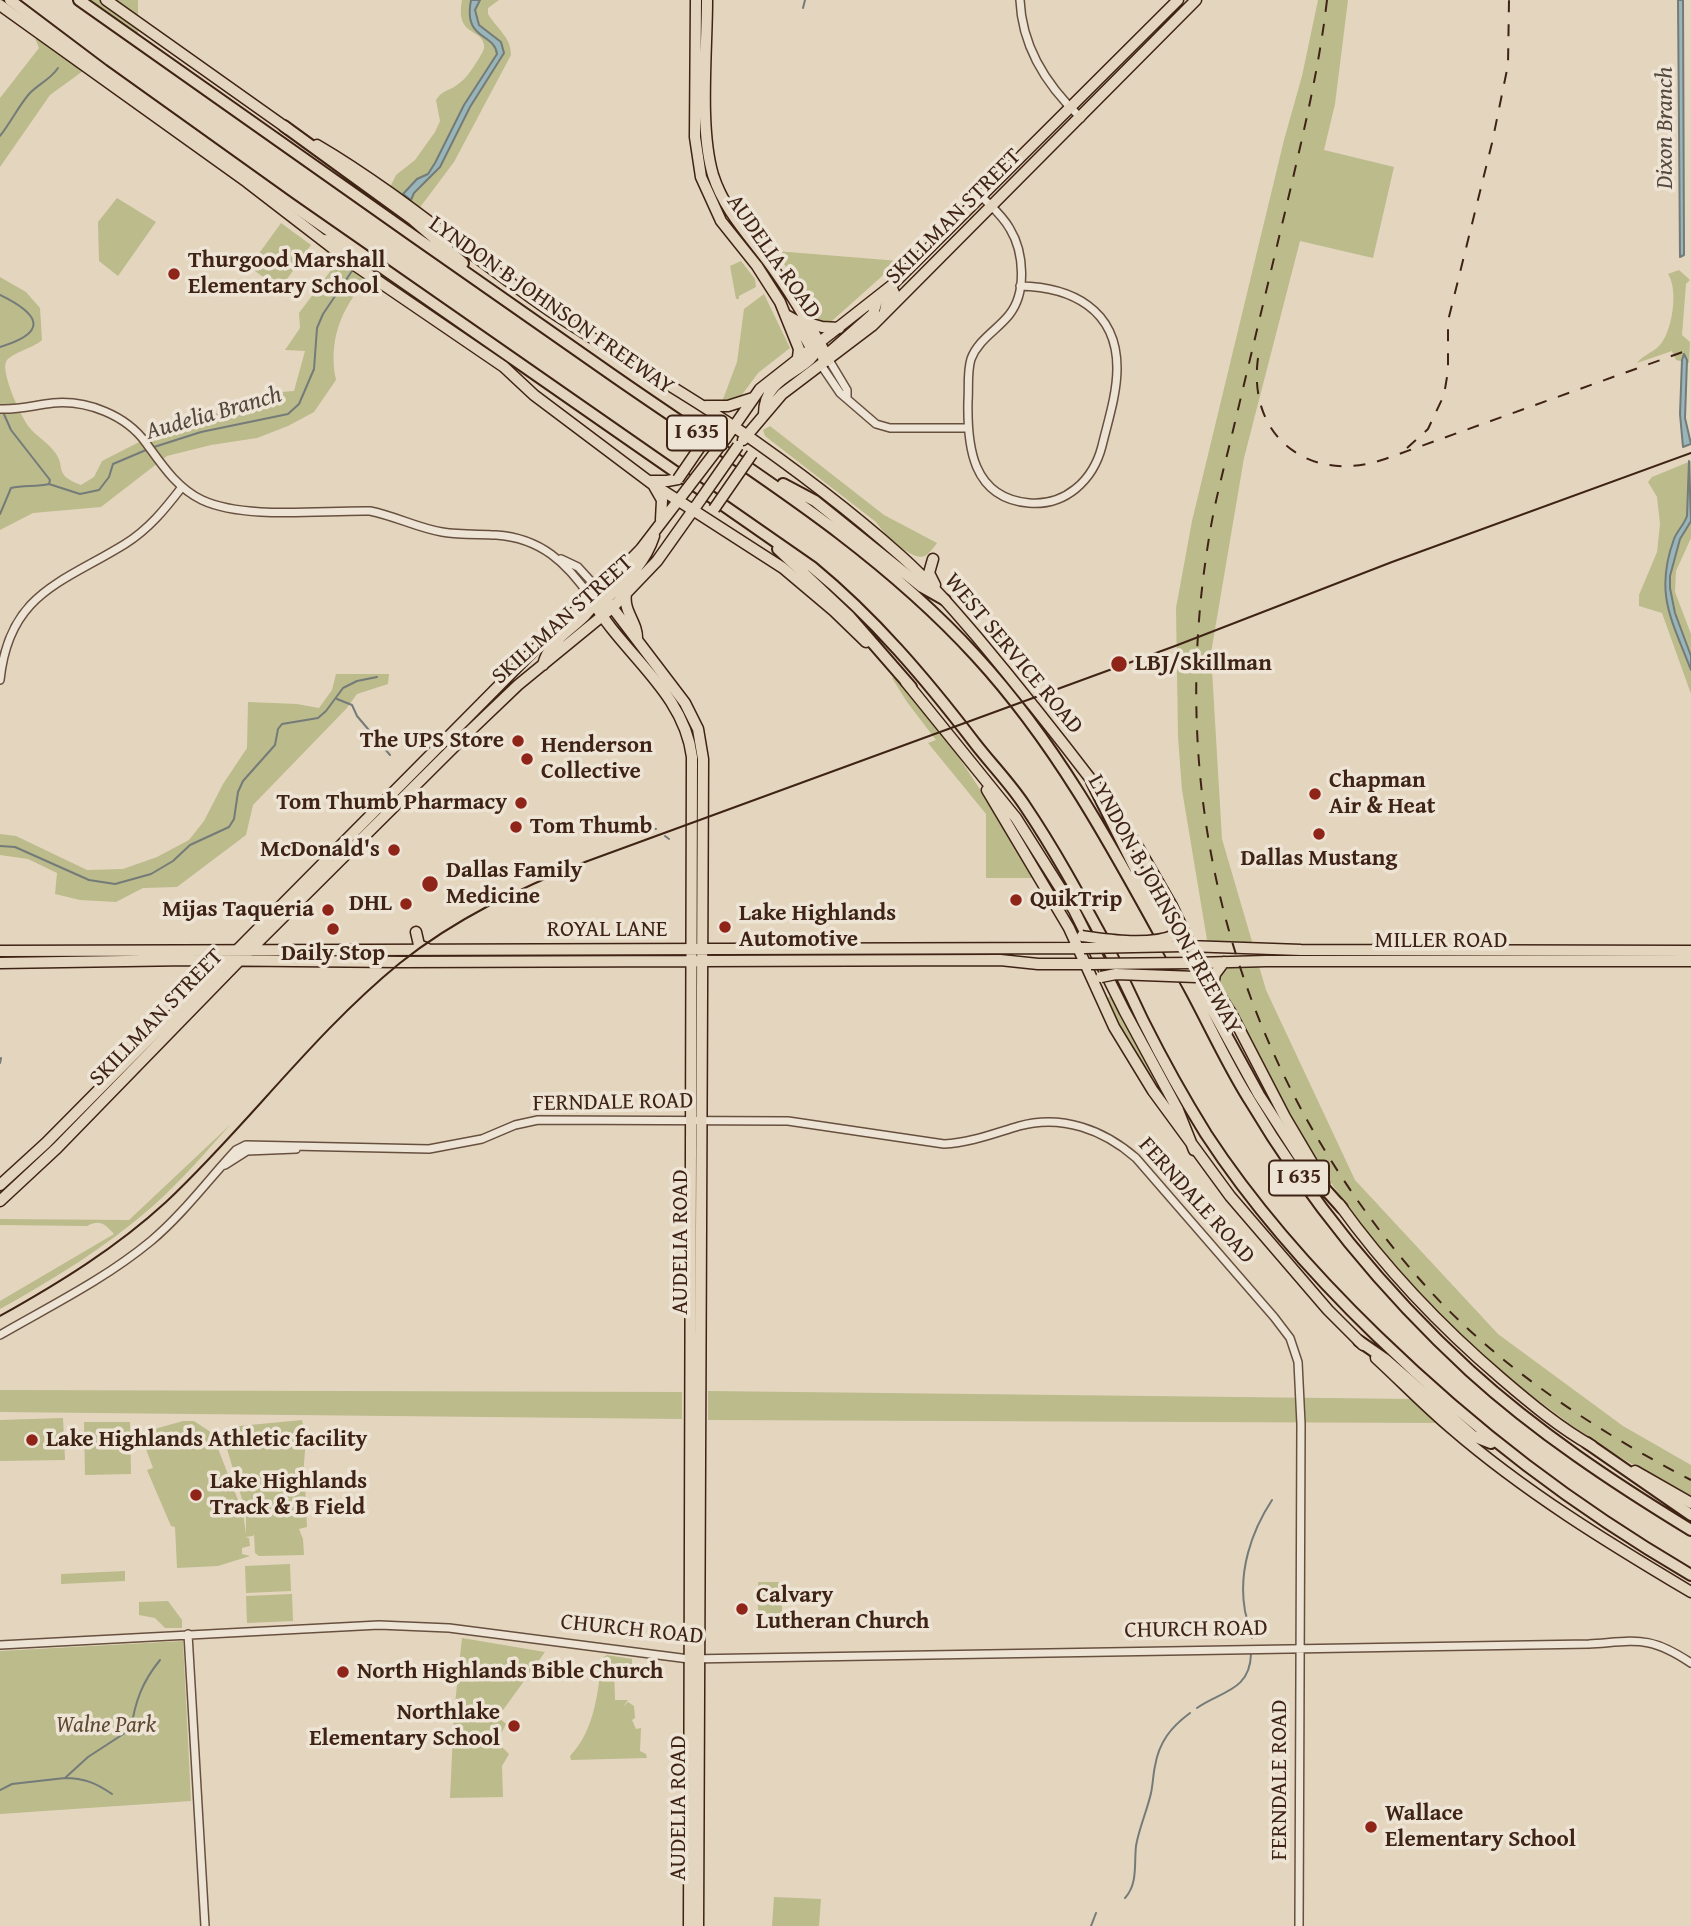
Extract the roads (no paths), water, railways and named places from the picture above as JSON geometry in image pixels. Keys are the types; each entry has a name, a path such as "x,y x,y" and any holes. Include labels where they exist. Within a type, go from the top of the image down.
{"highway":[{"path":"10,0 289,203 454,317"},
{"name":"LYNDON B JOHNSON FREEWAY","path":"79,0 614,377 827,522 900,582 973,653 1030,722 1078,791 1109,840 1246,1095 1308,1191 1352,1249 1449,1350 1506,1401 1613,1481 1691,1530"},
{"path":"284,126 431,233 488,287"},
{"path":"325,240 340,245 440,314 454,317"},
{"name":"I 635","path":"454,317 813,567 866,614 935,692 1024,803 1106,944 1185,1099 1236,1178 1278,1232 1326,1287 1423,1381 1498,1445 1581,1507 1691,1575"},
{"path":"743,463 815,500 922,587 945,600"},
{"path":"770,538 784,556 850,617 911,687"},
{"path":"1092,782 1141,880 1259,1095 1307,1169 1342,1208"},
{"path":"1359,1341 1385,1359 1473,1436 1498,1445"},
{"path":"1587,1443 1691,1515"}],"main road":[{"name":"WEST SERVICE ROAD","path":"106,0 284,126 349,164 548,309 734,427 826,494 902,557 945,600 1022,690 1138,847 1195,963 1231,1013 1302,1147 1342,1208 1401,1283 1466,1348 1529,1402 1587,1443 1691,1503"},
{"name":"AUDELIA ROAD","path":"696,0 695,118 698,165 721,221 770,285 786,315 795,320 820,354"},
{"name":"AUDELIA ROAD","path":"707,0 706,136 709,160 733,219 778,276 808,323 820,354"},
{"name":"SKILLMAN STREET","path":"600,600 626,594 657,561 738,446 820,354 839,328 891,286 1178,0"},
{"name":"SKILLMAN STREET","path":"0,1200 57,1148 237,955 505,679 600,600 726,438 753,397 769,380 798,358 820,354 885,312 1196,0"},
{"path":"0,5 247,182 383,285 504,367 534,395 650,482 783,568 834,611 911,687 1016,818 1074,910 1178,1110 1194,1150"},
{"path":"1164,13 1174,23"},
{"path":"695,118 706,136"},
{"path":"770,285 778,276"},
{"path":"885,312 887,301 894,293 891,286"},
{"path":"820,354 854,331 873,314 878,297"},
{"path":"786,315 799,349 798,358"},
{"path":"808,323 839,328"},
{"path":"703,407 719,408 753,397"},
{"path":"650,482 678,479 713,428 713,421 703,407"},
{"path":"727,533 714,509 752,454 773,455"},
{"path":"650,482 662,500 663,513 658,526"},
{"path":"902,557 915,562 933,559 929,573 945,600"},
{"path":"626,594 624,603 638,629 637,640"},
{"name":"AUDELIA ROAD","path":"600,600 603,615 656,681 687,731 691,757 691,844 697,955"},
{"name":"AUDELIA ROAD","path":"600,600 672,683 693,716 703,759 703,845 697,955 694,1659 689,1926"},
{"path":"543,665 545,654 552,643 600,600"},
{"name":"SKILLMAN STREET","path":"251,950 518,685 603,615"},
{"path":"969,760 1081,948 1098,981 1114,1027 1135,1064 1194,1150 1293,1270 1359,1341 1450,1427 1528,1489 1578,1524 1691,1592"},
{"path":"691,844 703,845"},
{"path":"274,926 273,942 284,950"},
{"path":"1069,928 1082,936 1131,940 1155,939 1179,930"},
{"path":"1052,948 1064,942 1069,928"},
{"path":"416,932 416,940 422,947 441,950"},
{"name":"ROYAL LANE","path":"993,955 1052,948 1213,948"},
{"name":"MILLER ROAD","path":"1213,948 1691,951"},
{"name":"ROYAL LANE","path":"237,955 251,950 441,950 697,955"},
{"path":"333,961 351,956 378,956 395,950"},
{"name":"ROYAL LANE","path":"0,951 237,955 333,961 697,955 993,955 1088,964 1195,963"},
{"name":"SKILLMAN STREET","path":"0,1185 46,1143 225,961 237,955"},
{"path":"190,960 204,971 203,983"},
{"path":"0,963 225,961"},
{"name":"MILLER ROAD","path":"1195,963 1691,961"},
{"path":"1098,981 1116,974 1196,977 1212,984 1215,974 1224,962"},
{"name":"AUDELIA ROAD","path":"694,1659 698,1926"}],"street":[{"path":"1020,0 1026,34 1035,61 1048,82 1081,118"},
{"path":"982,197 1010,228 1016,241 1020,258 1020,286 1012,311 973,354 969,371 970,452 981,475 998,492 1016,500 1044,502 1072,492 1089,476 1099,456 1117,375 1115,351 1110,334 1095,312 1078,298 1053,289 1020,286"},
{"path":"820,354 840,393 876,424 890,428 968,429"},
{"path":"0,409 63,403 89,406 130,425 182,487 219,507 255,511 370,511 435,531 514,538 539,547 578,567 600,600"},
{"path":"0,680 2,660 9,639 19,620 41,593 62,578 127,544 155,521 182,487"},
{"name":"FERNDALE ROAD","path":"0,1335 127,1260 178,1216 236,1150 303,1147 429,1150 482,1139 524,1122 538,1120 798,1121 944,1144 963,1142 1022,1125 1059,1122 1078,1125 1105,1136 1136,1158 1274,1317 1295,1348 1300,1380 1301,1416 1299,1926"},
{"name":"CHURCH ROAD","path":"0,1645 413,1625 694,1659 1639,1641 1665,1647 1691,1663"},
{"path":"188,1634 205,1926"}],"water":[{"path":"471,0 480,0 475,10 479,25 501,42 504,53 470,107 440,167 414,193 411,200 403,194 417,179 428,174 464,105 497,54 491,42 471,23"},
{"path":"1678,0 1683,0 1684,255 1680,257"},
{"path":"1684,354 1687,360 1685,418 1691,444 1683,447 1680,414"},
{"path":"1689,461 1691,521 1680,539 1670,576 1670,588 1675,613 1691,656 1691,670 1672,621 1666,591 1668,558 1674,539 1687,516"}],"waterway":[{"path":"803,8 805,0"},
{"path":"0,136 29,94 58,68"},
{"name":"Audelia Branch","path":"154,447 201,432 288,414 299,404 314,369 317,328 323,314 354,268"},
{"path":"0,295 23,309 33,322 27,335 0,347"},
{"path":"0,514 11,488 49,484 50,480 11,430 3,412"},
{"name":"Audelia Branch","path":"49,484 80,494 99,490 109,477 113,464 146,450"},
{"path":"0,846 15,847 89,880 115,884 151,874 173,861 190,845 229,827 234,819 238,792 243,781 275,745 278,729 282,724 318,718 343,688 357,681 377,677"},
{"path":"337,699 352,705 357,716 390,755"},
{"path":"625,832 656,829"},
{"path":"665,836 669,839"},
{"path":"0,1063 1,1058"},
{"path":"1252,1638 1243,1596 1245,1567 1252,1539 1272,1500"},
{"path":"1197,1708 1240,1683 1246,1676 1251,1654"},
{"path":"0,1790 12,1784 65,1778 88,1757 131,1729 140,1693 160,1660"},
{"path":"1125,1898 1134,1880 1136,1846 1151,1793 1159,1750 1177,1724 1190,1713"},
{"path":"65,1778 90,1782 112,1794"},
{"path":"1091,1926 1096,1913"}],"tram line":[{"path":"0,1316 86,1264 147,1219 196,1173 309,1050 368,991 421,947 489,906 585,862 1691,453"}],"railway":[{"path":"1327,0 1304,130 1214,509 1198,641 1198,743 1209,843 1232,941 1266,1035 1310,1125 1365,1211 1431,1292 1488,1347 1553,1397 1621,1441 1691,1480"},
{"path":"1407,448 1428,429 1444,395 1448,371 1448,321 1492,143 1508,65 1509,0"},
{"path":"1258,358 1257,386 1263,411 1274,432 1290,448 1309,460 1332,465 1358,465 1385,459 1691,349"}],"place":[{"name":"Thurgood Marshall Elementary School","path":"174,274"},
{"name":"LBJ/Skillman","path":"1119,664"},
{"name":"The UPS Store","path":"518,741"},
{"name":"Henderson Collective","path":"527,759"},
{"name":"Chapman Air & Heat","path":"1315,794"},
{"name":"Tom Thumb Pharmacy","path":"521,803"},
{"name":"Tom Thumb","path":"516,827"},
{"name":"Dallas Mustang","path":"1319,834"},
{"name":"McDonald's","path":"394,850"},
{"name":"Dallas Family Medicine","path":"430,884"},
{"name":"QuikTrip","path":"1016,900"},
{"name":"DHL","path":"406,904"},
{"name":"Mijas Taqueria","path":"328,910"},
{"name":"Lake Highlands Automotive","path":"725,927"},
{"name":"Daily Stop","path":"333,929"},
{"name":"Lake Highlands Athletic facility","path":"32,1440"},
{"name":"Lake Highlands Track & B Field","path":"196,1495"},
{"name":"Calvary Lutheran Church","path":"742,1609"},
{"name":"North Highlands Bible Church","path":"343,1672"},
{"name":"Northlake Elementary School","path":"514,1726"},
{"name":"Wallace Elementary School","path":"1371,1827"}],"water label":[{"name":"Dixon Branch","path":"1666,128"}],"park label":[{"name":"Walne Park","path":"106,1726"}]}
